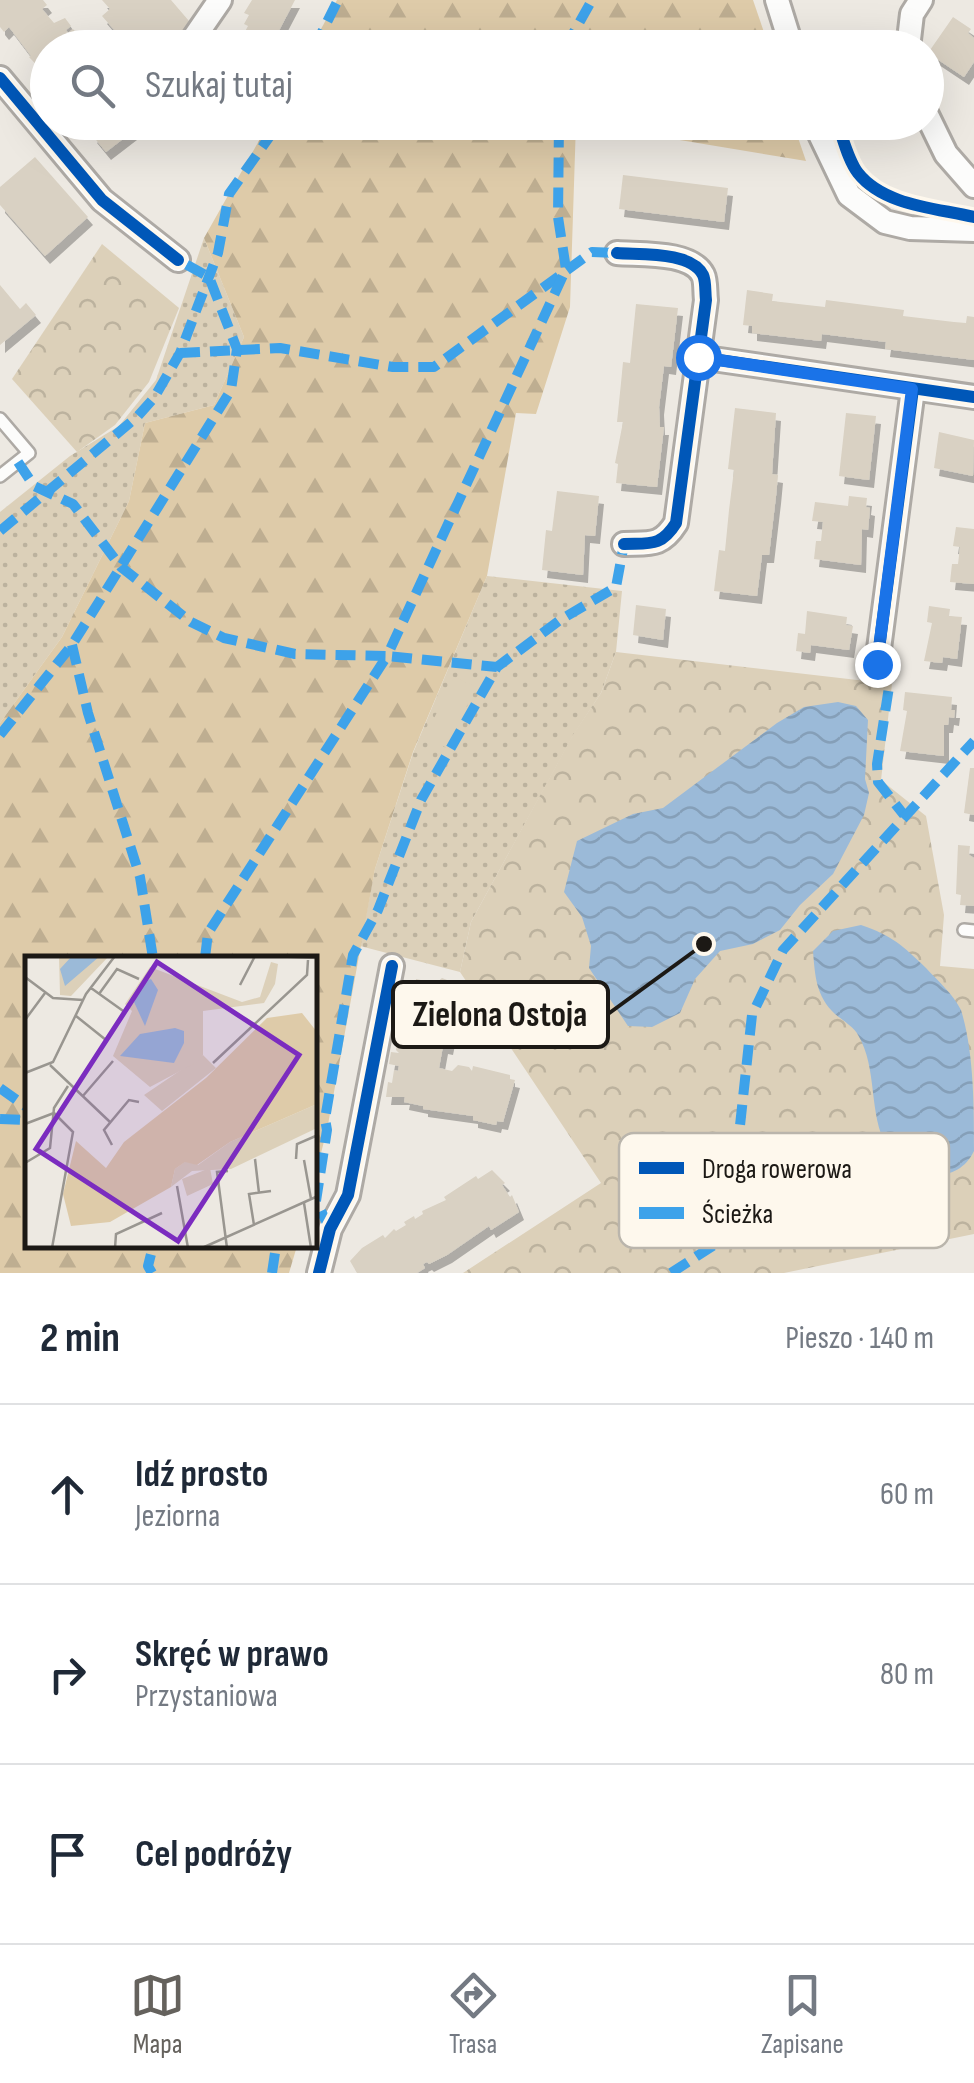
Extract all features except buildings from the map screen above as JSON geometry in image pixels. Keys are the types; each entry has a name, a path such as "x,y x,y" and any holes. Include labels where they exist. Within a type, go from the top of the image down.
{"street":[{"path":"200,30 220,0"},
{"path":"778,0 787,30"},
{"path":"910,30 912,14 920,0"},
{"path":"0,78 30,114"},
{"path":"52,140 102,200 178,260"},
{"path":"823,140 850,195 884,222 910,228 974,230"},
{"path":"939,140 946,154 974,186"},
{"path":"617,253 678,259 693,265 703,276 706,300 676,523 667,537 654,543 624,544"},
{"path":"698,357 974,398"},
{"path":"877,664 912,389"},
{"path":"319,1273 330,1229 348,1195 392,966"}],"lane":[{"path":"0,419 29,452 0,476"}],"green space":[{"path":"337,0 753,0 763,30 320,30"},
{"path":"259,140 575,140 570,307 536,414 516,413 487,576 413,752 375,869 318,1164 318,956 25,956 25,1248 296,1248 289,1273 0,1273 0,723 62,637 129,501 145,423 214,405 244,337 204,238"},
{"path":"679,140 799,140 806,161"},
{"path":"204,238 244,337 214,405 145,423 129,501 62,637 0,723 0,512 70,456 119,426 156,380"},
{"path":"102,244 179,308 149,382 115,425 77,452 12,379"},
{"path":"487,576 622,591 616,652 601,693 574,734 471,922 460,972 360,946 375,869 413,753"},
{"path":"616,652 892,684 881,780 926,816 944,915 940,966 974,969 974,1234 949,1239 949,1133 619,1133 619,1248 906,1248 784,1273 463,1273 601,1183 460,972 471,922 574,733 601,693"},
{"path":"454,677 476,687 447,748 425,737"}],"water":[{"path":"838,702 856,706 868,720 865,779 869,793 864,815 833,874 780,930 753,944 720,951 695,979 680,1013 652,1027 628,1026 589,968 591,946 582,917 564,892 577,841 633,814 663,808 804,707"},
{"path":"861,925 881,933 926,968 961,1010 971,1061 974,1151 955,1171 949,1173 949,1133 881,1133 864,1048 851,1026 829,1007 816,977 813,951 833,931"}],"marked path":[{"path":"323,30 338,0"},
{"path":"575,30 592,0"},
{"path":"0,531 137,417 154,398 180,353 218,253 229,194 267,140"},
{"path":"18,462 34,486 73,504 121,567 191,622 224,638 295,654 387,656 566,269 558,217 559,140"},
{"path":"180,353 280,348 393,367 434,367 592,252 617,253"},
{"path":"0,735 72,645 231,390 237,349 209,277 178,260"},
{"path":"318,1188 327,1130 325,1119 353,955 378,910 421,800 497,667 560,620 616,587 624,544"},
{"path":"72,645 88,713 140,877 153,956"},
{"path":"205,956 208,933 387,656 497,667"},
{"path":"877,664 889,687 877,764 878,782 904,815"},
{"path":"739,1133 752,1015 783,950 974,741"},
{"path":"0,1088 25,1106"},
{"path":"0,1119 25,1120"},
{"path":"318,1205 330,1229"},
{"path":"152,1248 148,1266 152,1273"},
{"path":"272,1273 276,1248"},
{"path":"671,1273 710,1248"}],"cycle path":[{"path":"0,78 30,114"},
{"path":"52,140 102,200 178,260"},
{"path":"843,140 858,173 882,193 912,204 974,217"},
{"path":"617,253 688,262 703,275 706,300 676,523 660,540 624,544"},
{"path":"699,357 974,397"},
{"path":"877,664 913,389"},
{"path":"319,1273 330,1229 348,1195 392,966"}],"place":[{"name":"Zielona Ostoja","path":"704,944"}],"route":[{"path":"698,357 912,389 877,664"}]}
